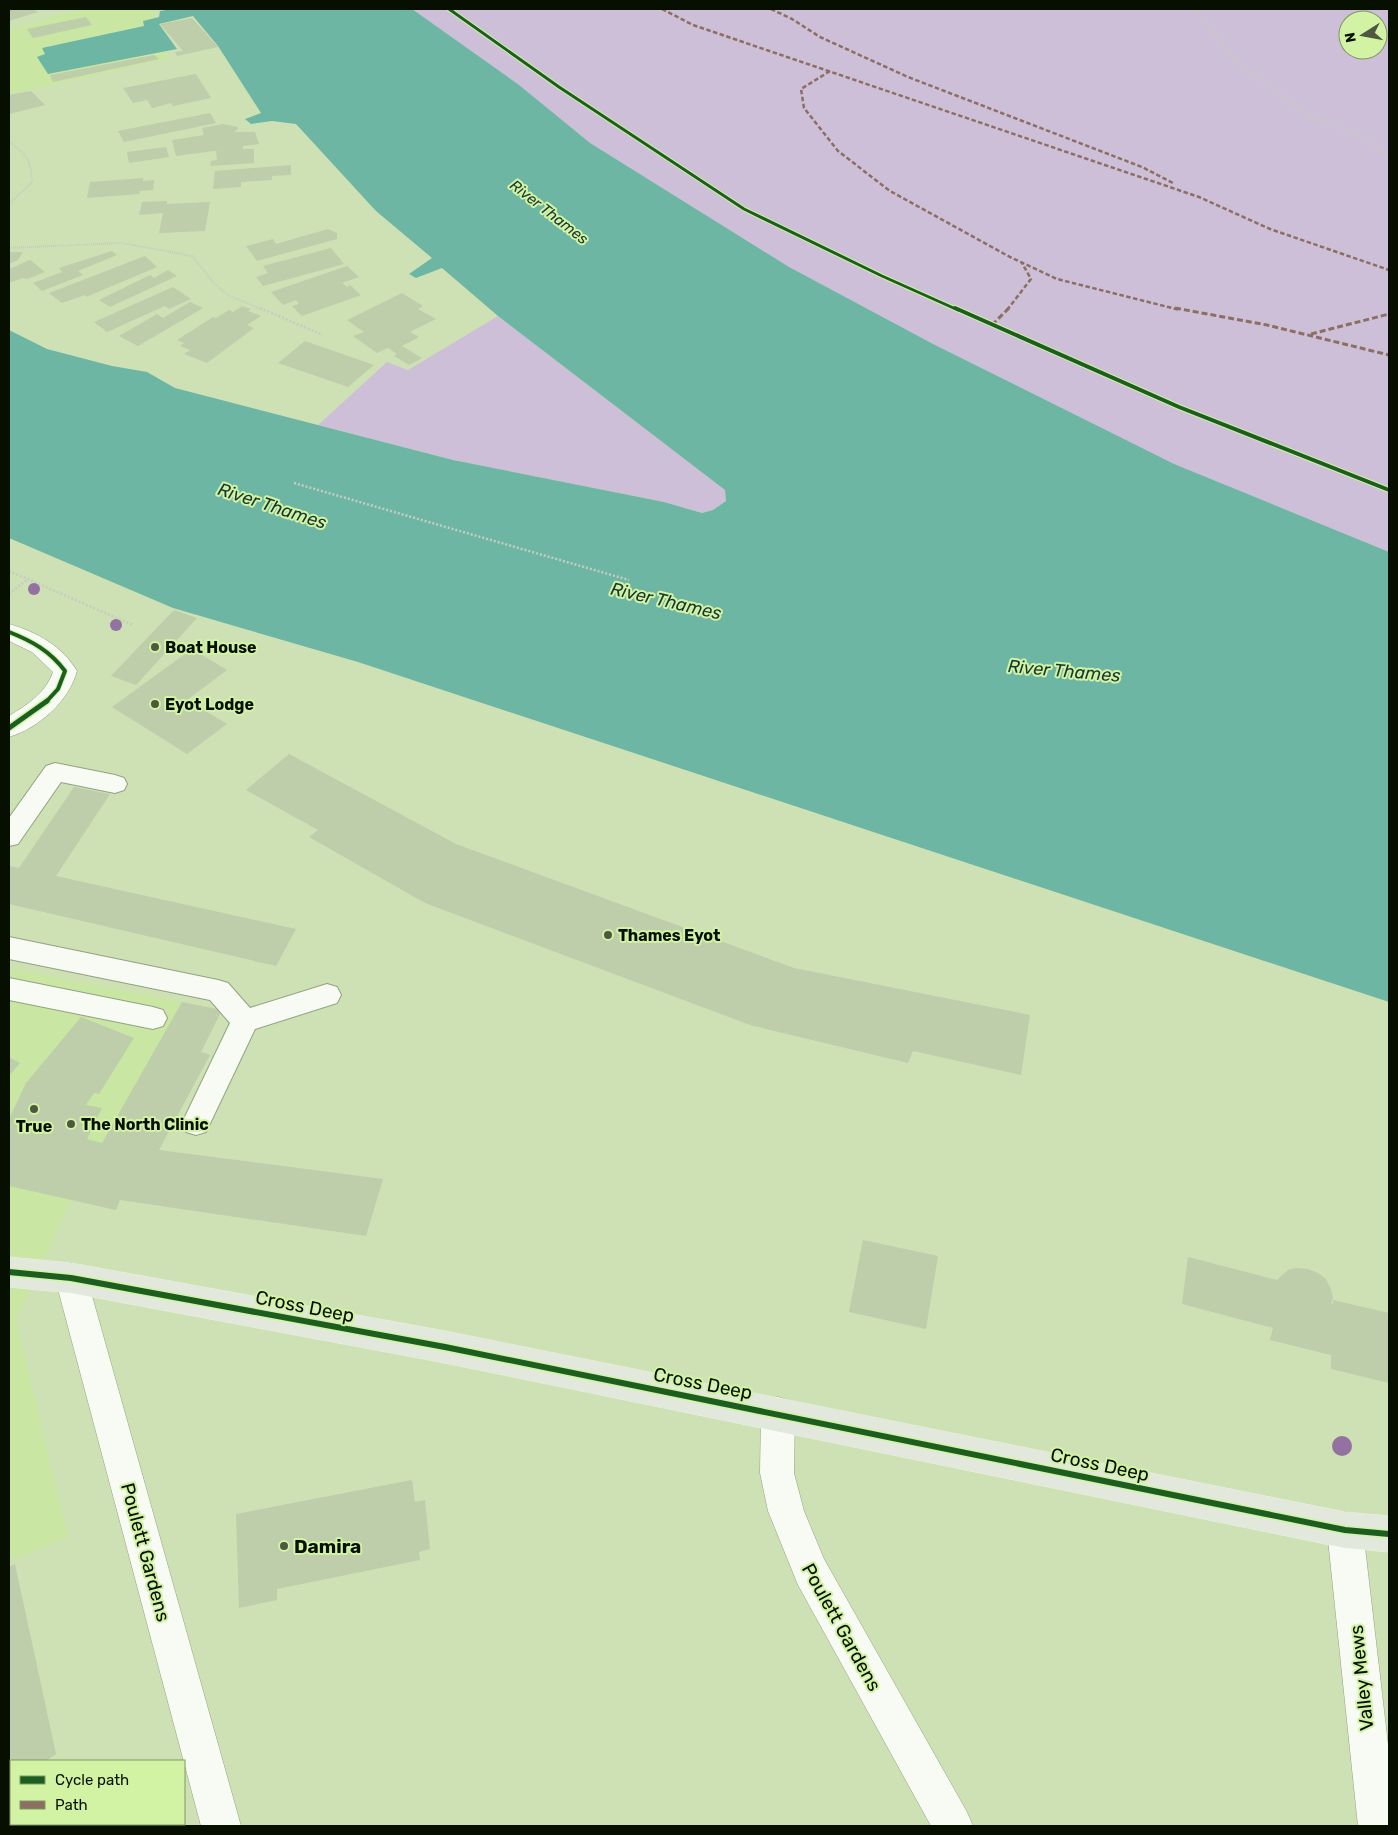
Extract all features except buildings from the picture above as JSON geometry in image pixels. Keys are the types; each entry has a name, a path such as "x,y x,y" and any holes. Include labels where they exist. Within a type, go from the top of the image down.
{"main road":[{"name":"Cross Deep","path":"9,1272 71,1278 445,1347 778,1413 1344,1530 1389,1534"}],"street":[{"path":"9,632 38,644 56,658 65,671 63,681 41,706 9,728"},
{"name":"Poulett Gardens","path":"71,1278 221,1826"},
{"name":"Poulett Gardens","path":"778,1413 777,1474 786,1511 810,1572 953,1826"},
{"name":"Valley Mews","path":"1344,1530 1378,1826"}],"lane":[{"path":"9,837 55,772 115,784"},
{"path":"9,948 218,991 245,1021"},
{"path":"9,989 153,1018"},
{"path":"196,1123 245,1021 327,995"}],"path":[{"path":"1195,9 1238,64 1311,117 1353,132 1389,155"},
{"path":"9,142 28,156 32,166 32,182 9,204"},
{"path":"9,248 122,244 192,256 212,282 226,294 323,335"},
{"path":"294,483 629,580"},
{"path":"9,571 133,625"},
{"path":"9,594 28,579"}],"shaded area":[{"path":"78,9 157,9 152,26 169,58 44,87 9,93 9,30"},
{"path":"386,9 1389,9 1389,568 1315,540 676,217"},
{"path":"498,316 725,490 726,501 713,510 702,513 664,502 453,460 318,425 387,362 408,370"},
{"path":"9,968 182,1002 71,1200 16,1320 68,1537 9,1561"}],"water":[{"name":"River Thames","path":"173,9 412,9 519,85 590,143 789,267 933,344 1174,464 1389,552 1389,1002 358,662 173,608 9,538 9,330 47,349 112,366 147,372 175,388 453,460 664,502 702,513 713,510 726,501 725,490 498,316 442,268 416,278 409,274 432,258 376,211 296,124 272,121 251,124 245,119 261,113 218,46 193,16 159,24 177,49 48,74 37,57 45,54 42,48 144,26 143,21 159,17 160,11"}],"marked path":[{"path":"662,9 693,25 1199,197 1270,229 1389,270"},
{"path":"771,9 792,19 820,37 908,77 1142,167 1173,183"},
{"path":"830,71 801,89 804,108 838,151 890,191 1010,257 1057,279 1186,311 1267,325 1389,355"},
{"path":"992,325 1008,309 1031,279 1022,263"},
{"path":"1311,334 1389,314"}],"cycle path":[{"path":"449,9 559,87 744,209 882,276 1179,407 1389,490"},
{"path":"9,632 47,651 65,671 58,689 51,697 35,711 9,728"},
{"path":"9,1272 71,1278 445,1347 1345,1530 1389,1534"}],"place":[{"name":"Boat House","path":"155,647"},
{"name":"Eyot Lodge","path":"155,704"},
{"name":"Thames Eyot","path":"608,935"},
{"name":"True","path":"34,1109"},
{"name":"The North Clinic","path":"71,1124"},
{"name":"Damira","path":"284,1546"}]}
